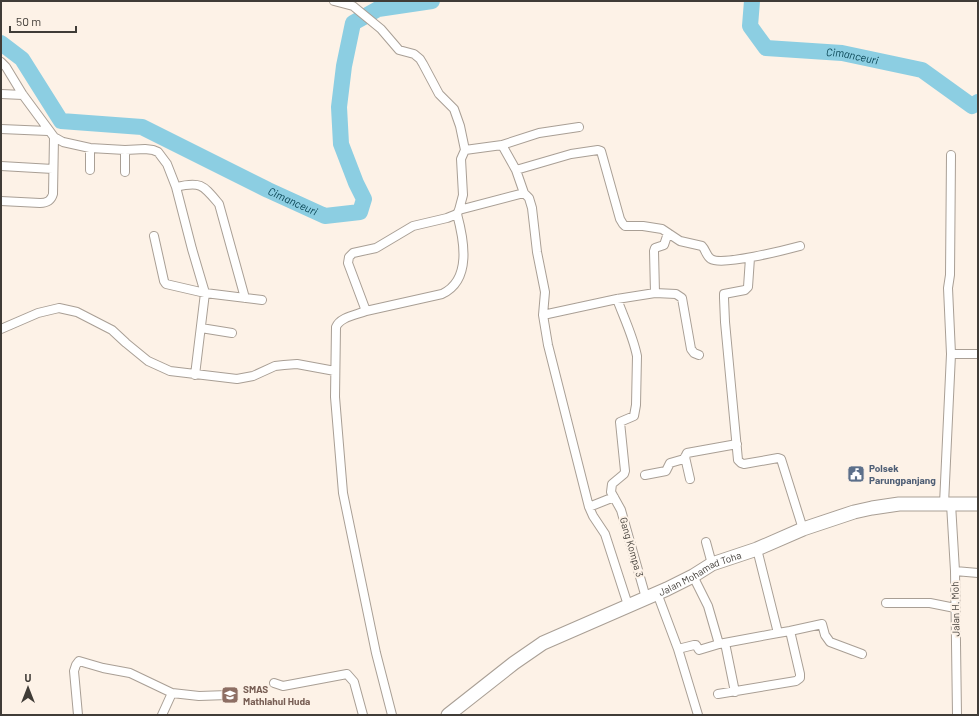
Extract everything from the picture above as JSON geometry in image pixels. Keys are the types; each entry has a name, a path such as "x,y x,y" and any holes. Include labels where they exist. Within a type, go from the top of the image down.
{"main road":[{"name":"Jalan Mohamad Toha","path":"448,715 514,662 543,643 693,576 712,564 757,549 803,529 854,512 887,505 978,504"}],"street":[{"path":"334,1 347,4 357,10 381,29 399,50 414,54 423,64 438,94 454,109 460,126 465,150 461,159 463,196 458,212 462,234 463,266 456,285 442,294 366,311 341,320 337,323 335,332 335,397 343,493 376,653 392,715"},
{"path":"1,62 54,137 63,142 90,148 125,150 145,149 158,152 167,164 176,187 205,293 195,375"},
{"path":"1,94 23,95"},
{"path":"465,150 502,145 539,133 579,127"},
{"path":"1,129 48,130"},
{"path":"1,201 40,203 48,202 52,198 54,137"},
{"path":"502,145 516,170 524,193 529,198 532,208 545,292 543,315 548,345 589,507 605,534 628,605"},
{"path":"90,148 90,170"},
{"path":"125,150 125,172"},
{"path":"516,170 571,154 600,150 622,224 628,227 656,228 668,233 680,241 702,246 712,260 750,258 800,246"},
{"name":"Jalan H. Moh","path":"950,155 950,275 948,288 951,354 947,504 955,571 957,715"},
{"path":"1,166 53,169"},
{"path":"176,187 190,184 199,185 219,204 245,298"},
{"path":"366,311 348,263 351,255 356,252 376,248 413,226 447,218 458,212 524,193"},
{"path":"655,293 654,251 664,245 668,233"},
{"path":"154,236 164,281 166,284 205,293 262,300"},
{"path":"750,258 748,287 745,290 724,294 738,460 741,464 778,458 781,459 803,529"},
{"path":"543,315 617,299 655,293 676,294 682,298 691,349 694,353 699,355"},
{"path":"589,507 614,497 611,492 612,484 624,474 625,471 620,422 625,419 632,418 635,414 637,381 635,350 630,332 617,299"},
{"path":"1,329 51,309 68,309 112,330 148,361 170,371 237,380 253,376 275,366 291,364 335,371"},
{"path":"201,328 232,333"},
{"path":"951,354 978,354"},
{"path":"690,479 685,458 687,453 736,444"},
{"path":"645,475 666,472 670,463 685,458"},
{"name":"Gang Kompa 3","path":"614,497 622,510 652,595 678,649 698,715"},
{"path":"706,542 712,564"},
{"path":"757,549 778,633"},
{"path":"955,571 978,573"},
{"path":"693,576 708,606 722,644 735,692"},
{"path":"886,603 930,603 955,608"},
{"path":"678,649 696,645 699,650 702,650 722,644 822,624 825,636 830,642 862,654"},
{"path":"718,694 796,681 799,679 800,674 790,631"},
{"path":"78,715 74,671 79,661 103,668 130,673 172,692 198,696 228,695"},
{"path":"274,683 282,686 347,674 354,682 363,715"},
{"path":"162,715 172,692"}],"waterway":[{"name":"Cimanceuri","path":"1,43 22,59 61,121 142,127 268,190 325,216 360,212 364,199 356,183 341,144 339,107 344,66 353,23 378,9 432,1"},
{"name":"Cimanceuri","path":"752,1 750,26 766,48 842,53 922,70 972,106 978,102"}],"place":[{"name":"Polsek Parungpanjang","path":"856,474"},
{"name":"SMAS Mathlahul Huda","path":"230,695"}]}
